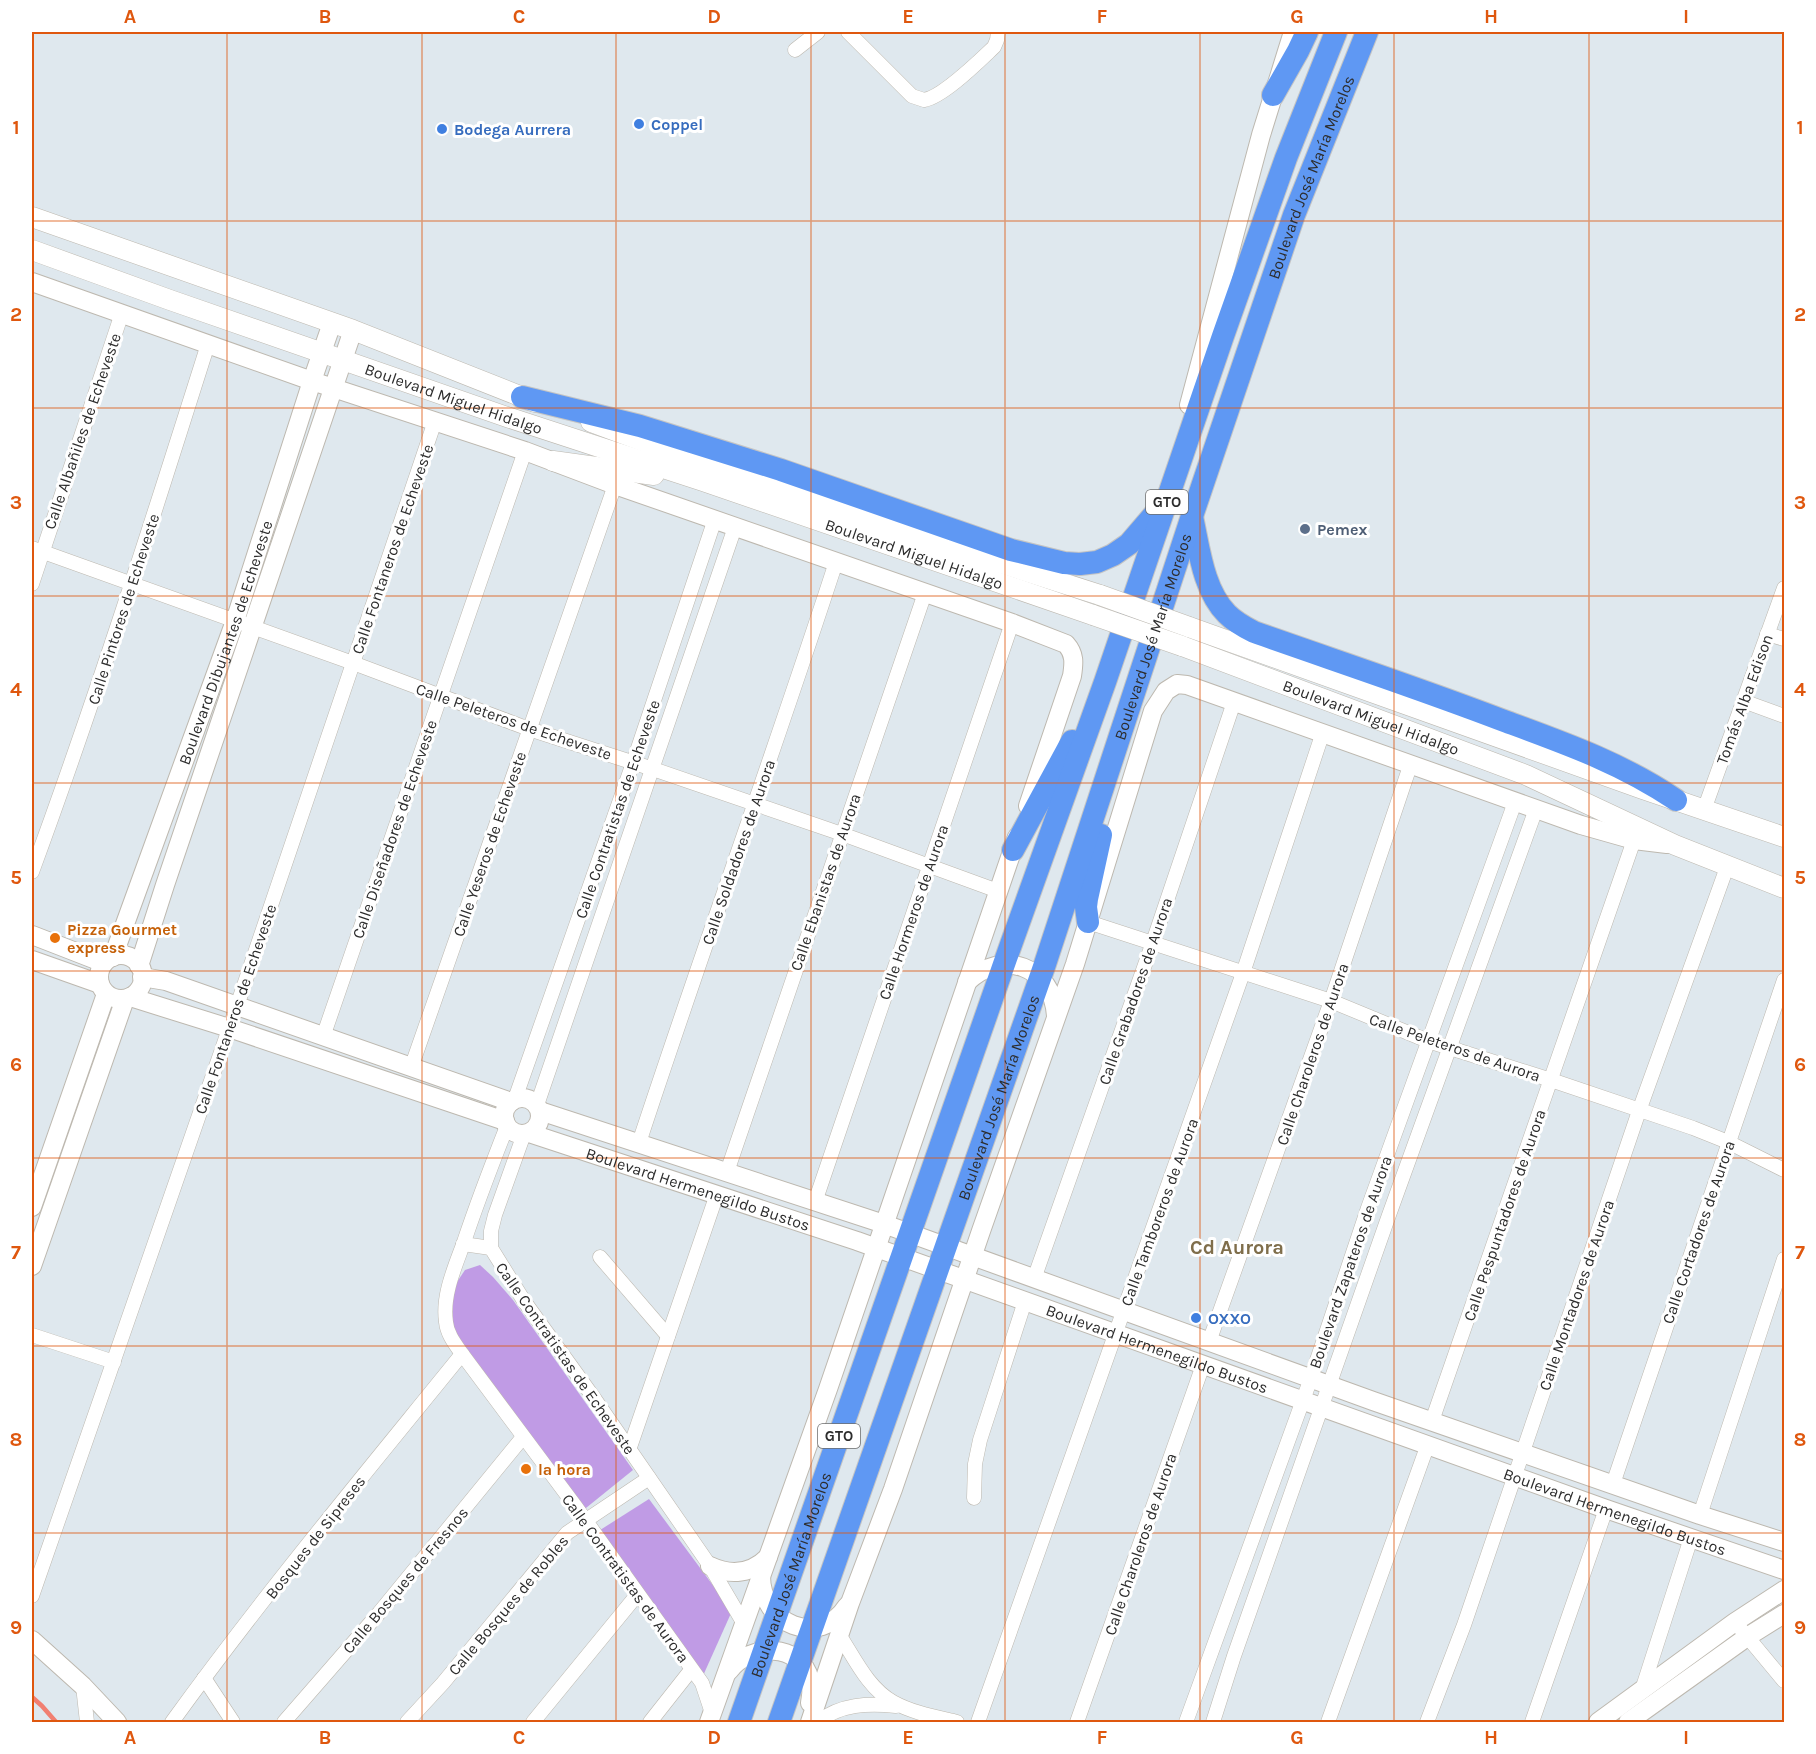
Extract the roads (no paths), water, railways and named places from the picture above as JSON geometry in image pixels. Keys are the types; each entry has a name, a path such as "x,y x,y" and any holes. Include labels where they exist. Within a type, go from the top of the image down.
{"main road":[{"path":"1273,95 1307,32"},
{"name":"Boulevard José María Morelos","path":"911,1233 1105,682 1223,336 1282,170 1336,32"},
{"name":"Boulevard José María Morelos","path":"946,1245 1040,977 1294,215 1367,32"},
{"name":"Boulevard Miguel Hidalgo","path":"32,217 352,330 707,466 1100,595 1785,837"},
{"name":"Boulevard Miguel Hidalgo","path":"32,250 342,360 703,481 1182,646 1526,775 1675,845 1785,888"},
{"path":"522,397 640,426 781,470 1011,550 1064,563 1097,562 1113,555 1129,544 1169,496"},
{"path":"553,461 703,481"},
{"path":"1192,516 1212,592 1226,613 1242,626 1592,754 1649,782 1676,800"},
{"path":"1013,850 1105,682"},
{"path":"1088,922 1086,907 1088,892 1113,786 1126,718"},
{"name":"GTO","path":"902,1257 911,1233"},
{"name":"GTO","path":"779,1722 946,1245"},
{"name":"Boulevard José María Morelos","path":"739,1722 902,1257"}],"street":[{"path":"795,50 818,32"},
{"path":"848,32 912,96 924,100 944,90 994,47 998,32"},
{"name":"Boulevard José María Morelos","path":"1169,496 1183,427 1241,206 1293,32"},
{"path":"32,284 122,313 312,381 525,451 615,485 1012,623 1066,644 1072,650 1074,665 1049,747 828,1389 711,1718"},
{"name":"Calle Albañiles de Echeveste","path":"32,584 37,550 122,313"},
{"name":"Boulevard Dibujantes de Echeveste","path":"108,960 235,621 332,323"},
{"name":"Boulevard Dibujantes de Echeveste","path":"141,971 165,885 254,627 352,330"},
{"name":"Calle Pintores de Echeveste","path":"32,872 132,584 207,344"},
{"name":"Calle Fontaneros de Echeveste","path":"32,1596 237,1006 435,421"},
{"name":"Calle Diseñadores de Echeveste","path":"323,1037 525,451"},
{"name":"Calle Yeseros de Echeveste","path":"411,1068 615,485"},
{"name":"Calle Contratistas de Echeveste","path":"513,1101 633,763 715,519"},
{"name":"Calle Contratistas de Echeveste","path":"538,1108 592,941 735,527"},
{"name":"Calle Peleteros de Echeveste","path":"37,550 353,663 529,729 842,834 998,891"},
{"name":"Calle Soldadores de Aurora","path":"639,1143 836,562"},
{"name":"Tomás Alba Edison","path":"1704,810 1785,588"},
{"name":"Calle Ebanistas de Aurora","path":"727,1172 925,593"},
{"name":"Calle Hormeros de Aurora","path":"815,1202 1012,623"},
{"path":"1767,634 1785,639"},
{"path":"813,1722 850,1603 893,1490 1088,922 1153,711 1171,687 1177,684 1186,685 1581,825 1635,840 1675,845"},
{"path":"1743,701 1785,716"},
{"name":"Calle Grabadores de Aurora","path":"1034,1279 1153,942 1234,702"},
{"name":"Calle Tamboreros de Aurora","path":"978,1722 1243,973 1322,735"},
{"name":"Calle Charoleros de Aurora","path":"1209,1342 1331,1001 1410,766"},
{"name":"Boulevard Zapateros de Aurora","path":"1185,1722 1311,1378 1368,1208 1515,802"},
{"name":"Boulevard Zapateros de Aurora","path":"1213,1722 1234,1656 1389,1215 1536,809"},
{"name":"Calle Pespuntadores de Aurora","path":"1432,1421 1635,840"},
{"name":"Calle Montadores de Aurora","path":"1427,1722 1464,1625 1639,1111 1728,867"},
{"name":"Calle Peleteros de Aurora","path":"1088,922 1331,1001 1428,1041 1693,1128 1785,1170"},
{"path":"32,935 108,960"},
{"path":"32,960 103,989 112,997 127,998 229,1028 506,1123 518,1133 526,1133 538,1124 540,1118 538,1108 527,1098 513,1101 411,1068 166,981 141,971 130,958 118,956 108,960 100,969 103,989 32,1207"},
{"path":"967,982 983,970 1005,964 1022,967 1040,977 1050,990 1054,998 1056,1016"},
{"path":"32,1266 127,998 139,988 141,971"},
{"name":"Calle Cortadores de Aurora","path":"1613,1484 1785,980"},
{"path":"506,1123 505,1111 513,1101"},
{"name":"Boulevard Hermenegildo Bustos","path":"538,1108 946,1245 1034,1279 1522,1453 1785,1542"},
{"name":"Calle Contratistas de Aurora","path":"506,1123 449,1286 445,1320 454,1343 702,1683 711,1718"},
{"name":"Calle Contratistas de Echeveste","path":"526,1133 495,1215 491,1231 491,1248 524,1301 710,1566 744,1624"},
{"name":"Boulevard Hermenegildo Bustos","path":"526,1133 717,1194 938,1269 1302,1401 1785,1570"},
{"path":"629,1450 717,1194"},
{"path":"463,1244 491,1248"},
{"path":"600,1257 668,1336"},
{"path":"1701,1515 1785,1259"},
{"path":"974,1498 975,1464 980,1440 1025,1302"},
{"path":"32,1335 114,1362"},
{"name":"Bosques de Sipreses","path":"172,1722 320,1529 462,1354"},
{"name":"Calle Charoleros de Aurora","path":"1077,1722 1203,1365"},
{"name":"Calle Bosques de Fresnos","path":"284,1722 379,1613 523,1437"},
{"path":"1328,1722 1428,1444"},
{"name":"Calle Bosques de Robles","path":"407,1722 567,1533 649,1478"},
{"path":"1532,1722 1606,1509"},
{"path":"1642,1690 1691,1538"},
{"path":"710,1566 726,1572 740,1572 758,1566 768,1557"},
{"path":"761,1574 766,1601 776,1616 793,1625 822,1627 837,1618 850,1603"},
{"path":"1599,1722 1735,1622 1785,1590"},
{"path":"533,1722 637,1595"},
{"path":"1628,1722 1747,1637 1785,1614"},
{"path":"1735,1622 1785,1682"},
{"path":"744,1624 764,1650"},
{"path":"840,1636 873,1686 892,1702 918,1717 957,1722"},
{"path":"32,1640 83,1686 117,1722"},
{"path":"1211,1649 1234,1656"},
{"path":"721,1686 730,1668 745,1656 764,1650 783,1653 800,1663 807,1671 812,1689 810,1706 813,1722"},
{"path":"650,1722 692,1670"},
{"path":"204,1678 233,1722"},
{"path":"83,1686 87,1722"},
{"path":"813,1722 837,1710 856,1706 878,1704 904,1707"}],"waterway":[{"path":"32,1697 56,1722"}],"place":[{"name":"Coppel","path":"639,124"},
{"name":"Bodega Aurrera","path":"442,129"},
{"name":"Pemex","path":"1305,529"},
{"name":"Pizza Gourmet express","path":"55,938"},
{"name":"OXXO","path":"1196,1318"},
{"name":"la hora","path":"526,1469"}],"district":[{"name":"Cd Aurora","path":"1237,1247"}]}
